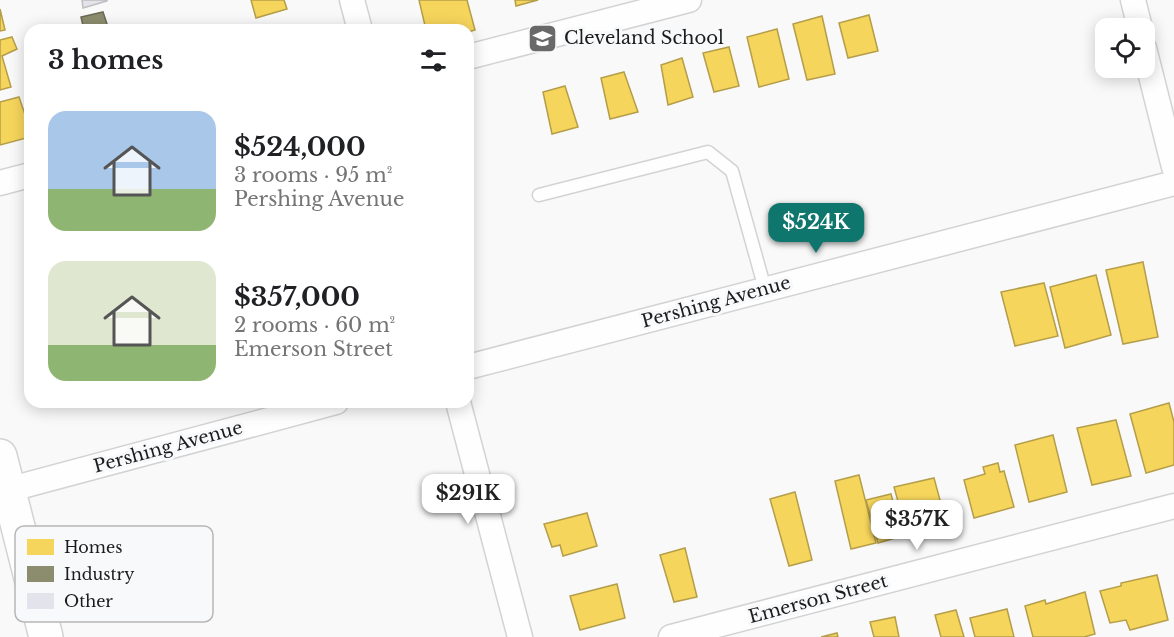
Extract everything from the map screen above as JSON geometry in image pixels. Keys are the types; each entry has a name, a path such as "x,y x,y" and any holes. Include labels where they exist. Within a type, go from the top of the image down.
{"street":[{"path":"352,0 358,24"},
{"path":"474,55 689,0"},
{"path":"1133,0 1138,18"},
{"path":"1152,78 1174,167"},
{"path":"0,183 24,177"},
{"name":"Pershing Avenue","path":"474,365 1174,183"},
{"name":"Pershing Avenue","path":"4,491 314,408"},
{"path":"460,408 520,637"},
{"path":"0,456 4,491 15,529"},
{"name":"Emerson Street","path":"671,637 1174,506"},
{"path":"42,622 46,637"}],"lane":[{"path":"539,195 708,152 732,171 765,289"}],"building: Homes":[{"path":"251,0 284,0 287,9 256,18"},
{"path":"419,0 467,0 473,24 425,24"},
{"path":"515,0 538,0 516,6"},
{"path":"0,9 5,30 0,31"},
{"path":"869,15 878,51 848,58 839,23"},
{"path":"822,16 835,74 807,80 793,24"},
{"path":"777,29 789,79 759,87 747,37"},
{"path":"12,37 17,49 2,56 11,87 0,90 0,40"},
{"path":"729,47 739,86 714,92 703,53"},
{"path":"682,58 693,97 668,105 661,65"},
{"path":"624,72 638,112 610,119 601,78"},
{"path":"565,86 578,127 552,134 543,92"},
{"path":"19,97 24,112 24,139 0,145 0,102"},
{"path":"1143,262 1158,337 1123,344 1106,270"},
{"path":"1096,275 1111,335 1065,348 1050,287"},
{"path":"1044,283 1058,336 1015,346 1001,292"},
{"path":"1169,403 1174,422 1174,465 1146,473 1130,414"},
{"path":"1116,420 1131,476 1092,485 1077,428"},
{"path":"1053,435 1067,492 1029,502 1015,445"},
{"path":"998,463 1000,472 1004,471 1014,507 974,518 964,480 985,474 983,467"},
{"path":"859,475 876,543 851,549 835,481"},
{"path":"934,478 947,526 908,537 894,487"},
{"path":"795,492 812,560 789,566 770,499"},
{"path":"891,494 902,536 878,543 866,500"},
{"path":"587,513 597,546 563,556 560,545 552,547 544,524"},
{"path":"685,548 697,597 674,602 660,555"},
{"path":"1157,575 1168,620 1130,630 1126,620 1110,623 1100,591 1121,586 1121,583"},
{"path":"617,584 625,618 580,630 570,596"},
{"path":"1085,592 1095,634 1084,637 1033,637 1025,606 1045,600 1046,604"},
{"path":"1007,609 1014,637 975,637 970,618"},
{"path":"956,610 964,637 941,637 935,615"},
{"path":"895,617 899,637 874,637 870,622"},
{"path":"837,633 838,637 821,637"}],"building: Industry":[{"path":"103,12 107,24 83,24 81,17"}],"building: Other":[{"path":"82,0 107,0 107,1 83,8"}],"place":[{"name":"Cleveland School","path":"543,38"}]}
